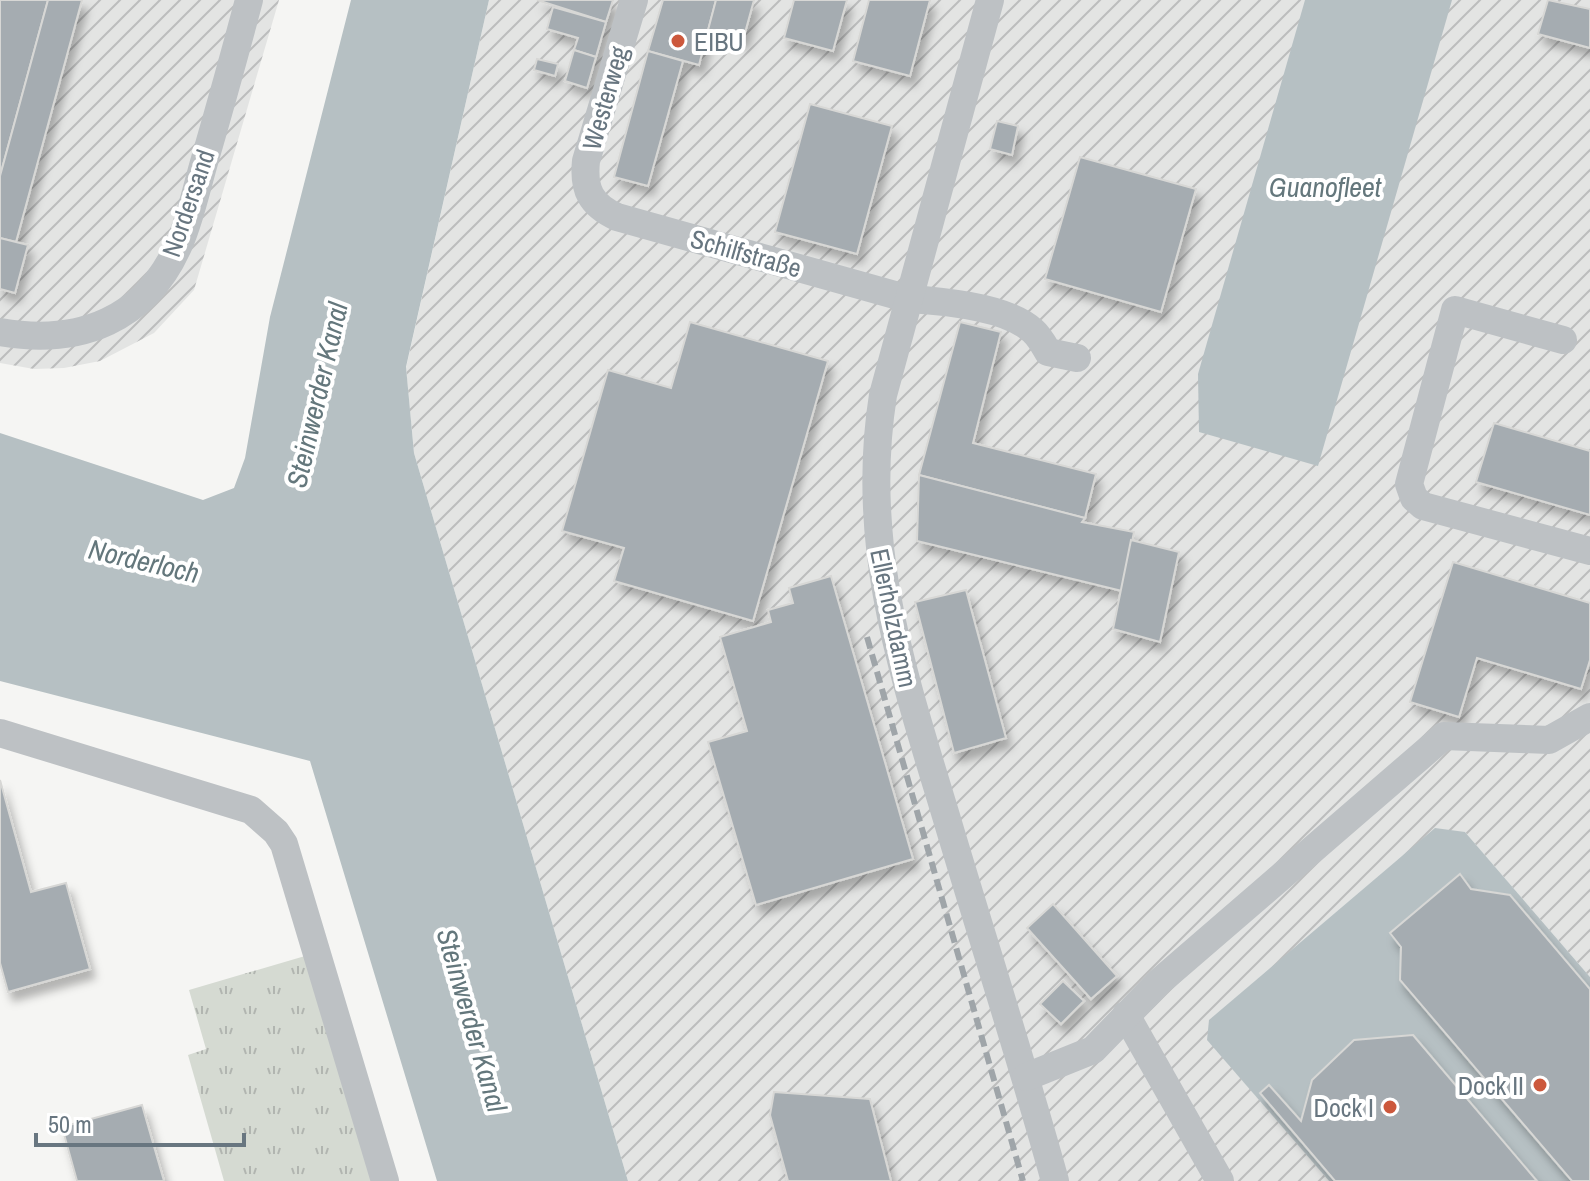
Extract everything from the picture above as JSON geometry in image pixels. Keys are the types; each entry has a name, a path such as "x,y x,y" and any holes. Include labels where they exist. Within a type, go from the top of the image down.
{"street":[{"name":"Nordersand","path":"0,332 50,337 90,331 125,313 158,280 180,241 249,0"},
{"name":"Westerweg","path":"589,196 586,161 634,0"},
{"name":"Ellerholzdamm","path":"990,0 909,299 879,424 875,496 881,579 909,693 1055,1181"},
{"name":"Schilfstraße","path":"589,196 597,207 617,217 909,299 948,301 1008,318 1032,330 1048,352 1077,358"},
{"path":"1563,340 1455,310 1409,484 1414,498 1423,506 1590,551"},
{"path":"1026,1077 1093,1050 1159,982 1444,736 1549,740 1590,717"},
{"path":"0,733 251,810 276,832 284,844 310,925 385,1181"},
{"path":"1126,1015 1220,1181"}],"shaded area":[{"path":"0,0 279,0 194,290 154,333 100,361 64,368 34,369 0,363"},
{"path":"489,0 1590,0 1590,977 1465,832 1208,1040 1329,1181 628,1181 414,453 406,368"}],"green space":[{"path":"305,956 379,1181 224,1181 188,1055 206,1049 189,990"}],"water":[{"path":"351,0 489,0 406,367 414,453 628,1181 437,1181 310,761 0,681 0,433 203,500 234,488 245,458 270,317"},
{"name":"Guanofleet","path":"1305,0 1452,0 1318,466 1199,432 1198,374"},
{"path":"1435,828 1465,832 1590,977 1590,1181 1329,1181 1207,1040 1209,1020"}],"building":[{"path":"0,0 48,0 0,176"},
{"path":"48,0 82,0 16,242 0,238 0,176"},
{"path":"537,0 613,0 606,22"},
{"name":"EIBU","path":"663,0 716,0 699,65 648,51"},
{"path":"716,0 754,0 743,40 708,30"},
{"path":"794,0 847,0 833,51 784,38"},
{"path":"869,0 930,0 910,76 853,61"},
{"path":"1548,0 1590,9 1590,48 1538,34"},
{"path":"553,7 606,22 596,57 574,50 578,38 547,29"},
{"path":"574,50 596,57 587,88 565,81"},
{"path":"648,51 683,61 648,186 614,177"},
{"path":"537,59 558,64 555,76 534,70"},
{"path":"810,104 892,126 857,254 775,232"},
{"path":"997,121 1018,126 1012,155 990,149"},
{"path":"1080,157 1196,189 1161,312 1045,279"},
{"path":"0,238 28,245 15,293 0,289"},
{"path":"690,322 828,361 753,621 614,581 624,548 562,531 608,370 671,388"},
{"path":"960,322 1001,332 973,443 1096,474 1085,518 919,475"},
{"path":"1494,423 1590,451 1590,515 1476,482"},
{"path":"919,475 1085,518 1082,522 1134,532 1122,591 917,541"},
{"path":"1131,540 1179,552 1160,642 1113,629"},
{"path":"1453,562 1590,603 1590,660 1581,689 1477,658 1459,717 1410,702"},
{"path":"831,576 913,859 756,905 708,742 747,731 720,637 771,622 768,610 793,603 789,588"},
{"path":"966,590 1006,738 954,753 915,602"},
{"path":"0,780 31,892 66,883 90,969 8,992 0,963"},
{"name":"Dock II","path":"1460,874 1471,889 1510,895 1590,989 1590,1181 1572,1181 1400,980 1401,947 1390,933"},
{"path":"1053,904 1117,976 1091,999 1027,928"},
{"path":"1063,981 1084,1001 1061,1024 1040,1004"},
{"name":"Dock I","path":"1413,1035 1537,1181 1335,1181 1260,1093 1269,1085 1301,1121 1312,1080 1354,1040"},
{"path":"774,1092 870,1099 891,1181 788,1181 770,1115"},
{"path":"142,1105 164,1181 77,1181 62,1127"}],"railway":[{"path":"867,637 1023,1181"}],"place":[{"name":"EIBU","path":"678,41"},
{"name":"Dock II","path":"1540,1085"},
{"name":"Dock I","path":"1390,1107"}],"water label":[{"name":"Steinwerder Kanal","path":"317,395"},
{"name":"Norderloch","path":"144,561"},
{"name":"Steinwerder Kanal","path":"472,1020"}]}
